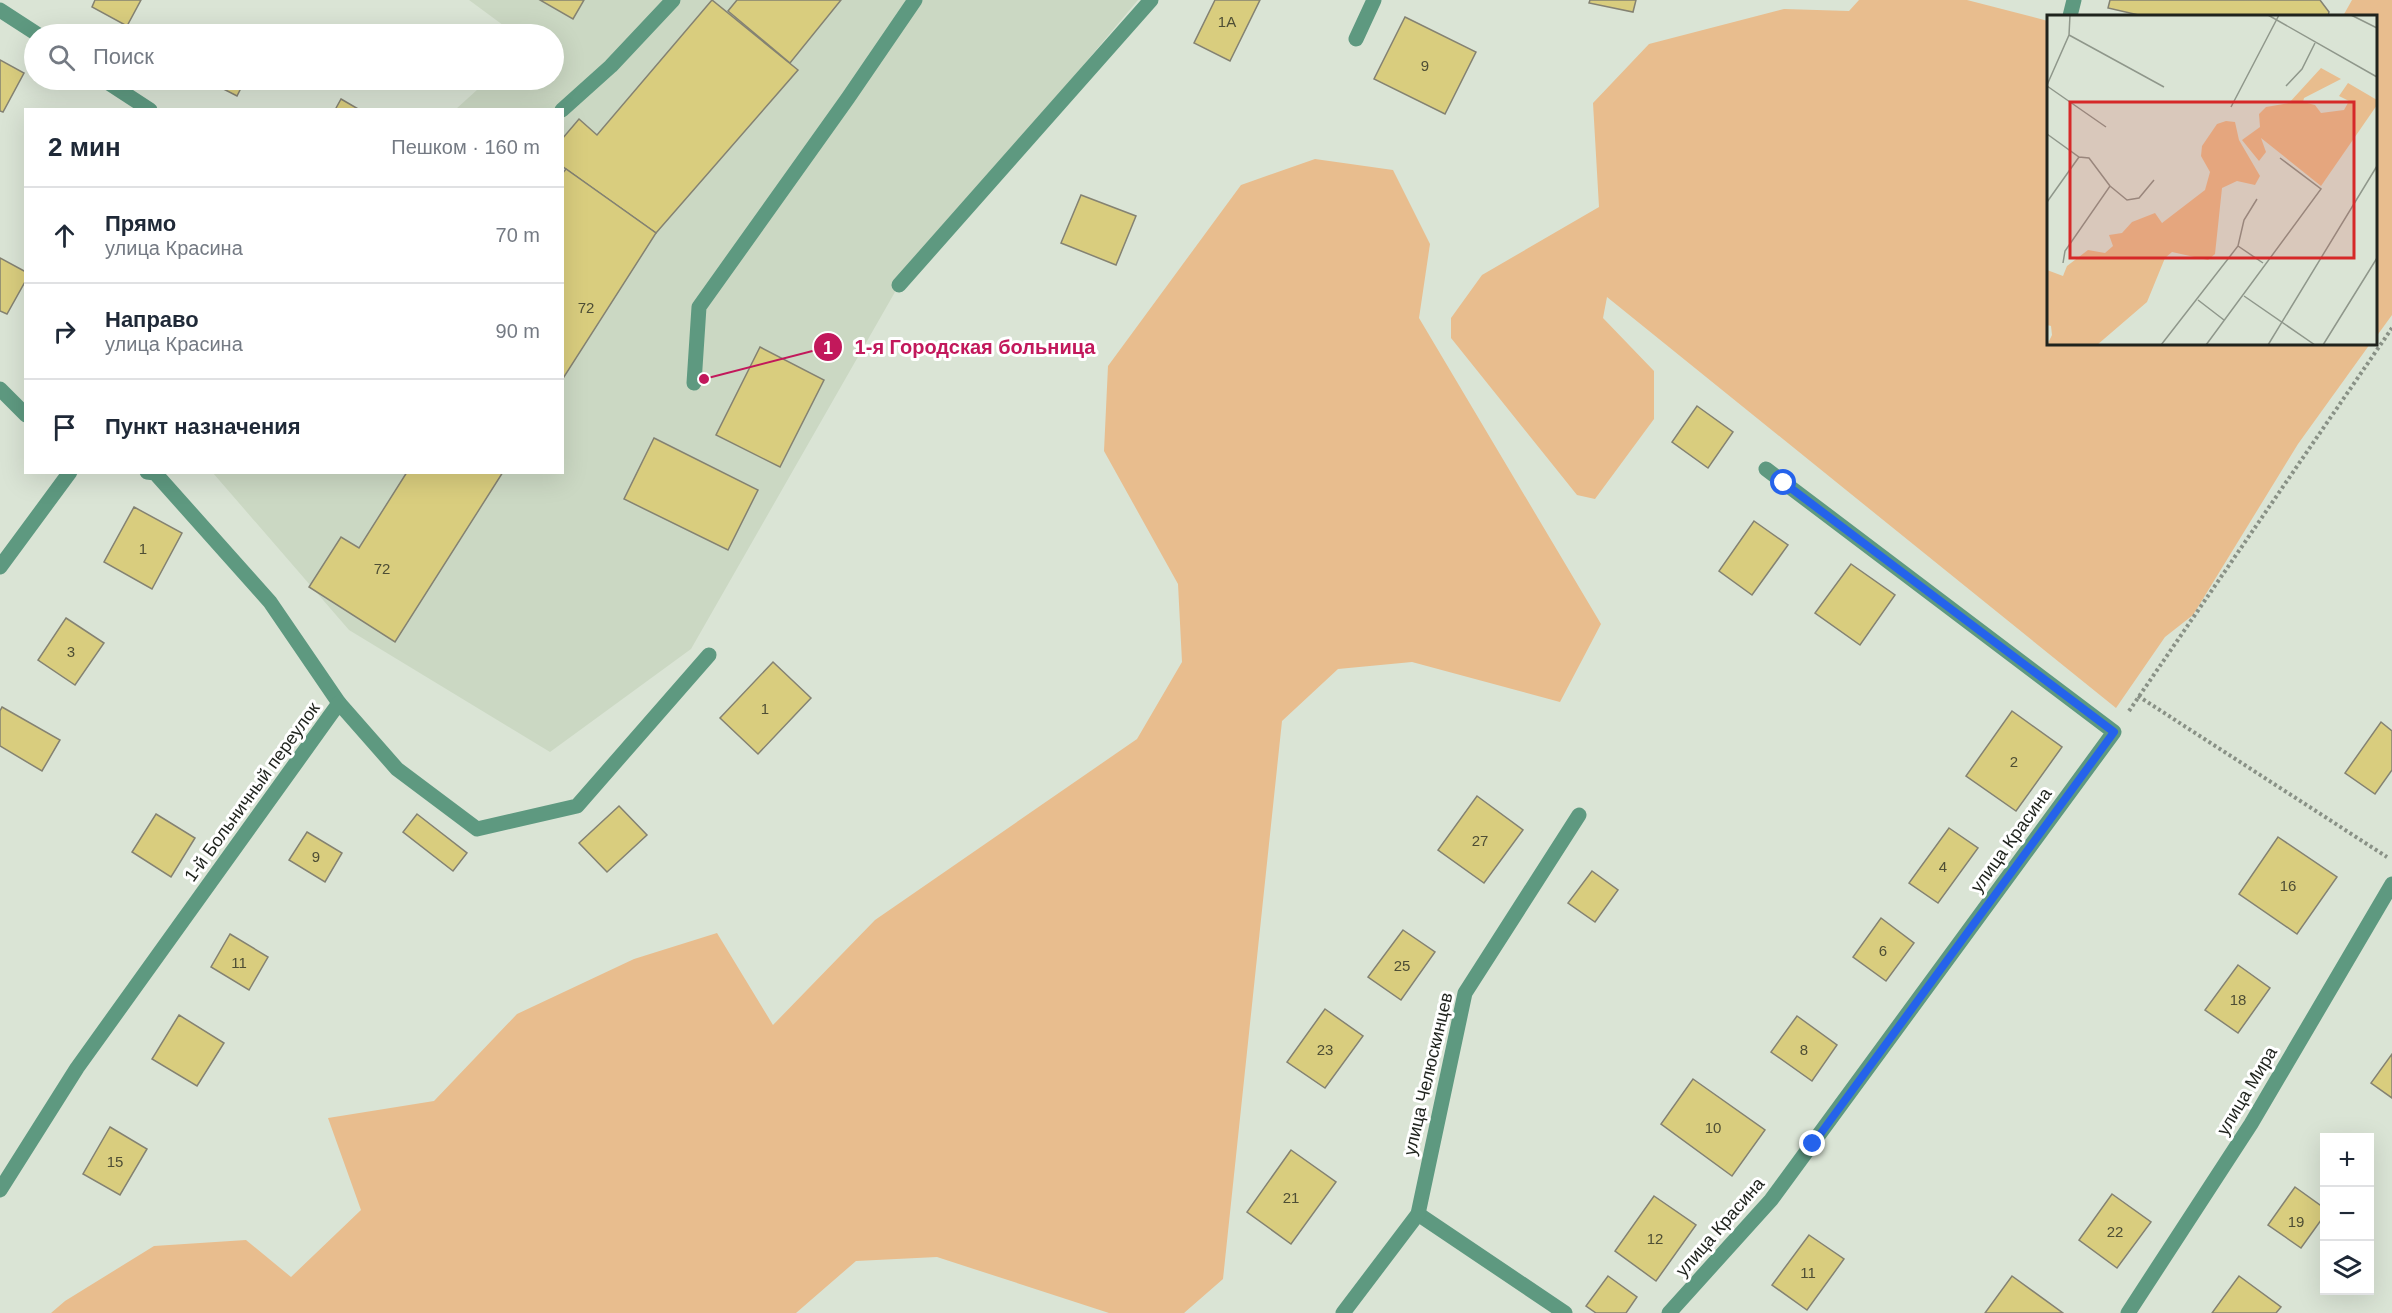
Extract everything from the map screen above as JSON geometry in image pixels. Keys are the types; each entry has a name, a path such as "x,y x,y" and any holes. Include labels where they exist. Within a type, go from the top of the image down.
{"street":[{"path":"564,108 612,66 673,0"},
{"path":"694,383 699,307 915,0"},
{"path":"900,285 1151,0"},
{"path":"1356,39 1374,0"},
{"path":"2070,15 2074,0"},
{"path":"0,10 24,26"},
{"path":"119,90 147,108"},
{"path":"0,389 24,413"},
{"path":"1766,470 2114,732"},
{"path":"0,567 69,474"},
{"path":"156,474 270,602 339,703"},
{"name":"1-й Больничный переулок","path":"0,1190 77,1068 339,703 397,769 477,829 577,806 708,655"},
{"name":"улица Красина","path":"1669,1313 1771,1200 2114,732"},
{"name":"улица Челюскинцев","path":"1343,1313 1418,1214 1465,993 1579,815"},
{"name":"улица Мира","path":"2128,1313 2251,1124 2392,884"},
{"path":"1418,1214 1565,1313"}],"path":[{"path":"2114,732 2392,328"},
{"path":"2139,696 2392,860"}],"shaded area":[{"path":"469,0 1138,0 899,285 691,649 550,752 349,630 214,474 564,474 564,108 457,108 477,90 564,90 564,24 501,24"},
{"path":"1859,0 1967,0 2047,21 2047,345 2369,345 2298,444 2193,615 2165,637 2116,708 1607,297 1603,318 1654,371 1654,419 1595,499 1577,495 1451,338 1451,318 1482,275 1599,207 1593,103 1649,44 1784,9 1849,11"},
{"path":"2352,0 2392,0 2392,315 2377,336 2377,15 2344,15"},
{"path":"1315,159 1393,170 1430,244 1419,318 1601,624 1560,702 1412,662 1338,669 1282,721 1223,1279 1184,1313 1109,1313 937,1257 856,1261 796,1313 51,1313 65,1301 154,1246 246,1240 291,1277 361,1210 328,1118 434,1101 517,1014 634,959 717,933 773,1025 875,920 1137,739 1182,662 1178,584 1104,451 1108,366 1241,185"}],"building":[{"path":"95,0 141,0 128,24 123,24 92,7"},
{"path":"540,0 584,0 573,19"},
{"path":"712,0 798,70 656,233 564,167 564,137 579,119 597,135"},
{"path":"737,0 841,0 790,63 728,11"},
{"path":"1215,0 1260,0 1230,61 1194,43"},
{"path":"1590,0 1636,0 1633,12 1589,3"},
{"path":"2110,0 2320,0 2329,12 2328,15 2139,15 2108,8"},
{"path":"1405,17 1476,52 1445,114 1374,79"},
{"path":"0,60 24,73 3,112 0,111"},
{"path":"225,90 240,90 237,96"},
{"path":"341,99 357,108 336,108"},
{"path":"566,169 656,233 564,377 564,172"},
{"path":"1081,195 1136,216 1116,265 1061,243"},
{"path":"0,258 24,271 24,284 7,314 0,311"},
{"path":"760,347 824,380 780,467 716,435"},
{"path":"1697,406 1733,432 1708,468 1672,442"},
{"path":"654,438 758,490 728,550 624,499"},
{"path":"406,474 502,474 395,642 309,587 341,537 359,548"},
{"path":"134,507 182,533 152,589 104,562"},
{"path":"1754,521 1788,545 1752,595 1719,571"},
{"path":"1851,564 1895,595 1860,645 1815,613"},
{"path":"66,618 104,643 75,685 38,660"},
{"path":"773,662 811,698 758,754 720,718"},
{"path":"2,707 60,740 42,771 0,746"},
{"path":"2012,711 2062,747 2016,811 1966,776"},
{"path":"2381,722 2392,731 2392,770 2375,794 2345,773"},
{"path":"1477,796 1523,830 1484,883 1438,850"},
{"path":"619,806 647,835 607,872 579,843"},
{"path":"156,814 195,838 171,877 132,852"},
{"path":"417,814 467,853 453,871 403,832"},
{"path":"1949,828 1978,848 1938,903 1909,883"},
{"path":"307,832 342,853 325,882 289,860"},
{"path":"2278,837 2337,877 2297,934 2239,894"},
{"path":"1592,871 1618,890 1595,922 1568,903"},
{"path":"1881,918 1914,943 1886,981 1853,957"},
{"path":"1403,930 1435,952 1401,1000 1368,977"},
{"path":"230,934 268,957 249,990 211,967"},
{"path":"2238,965 2270,988 2238,1033 2205,1010"},
{"path":"1325,1009 1363,1036 1325,1088 1287,1062"},
{"path":"179,1015 224,1043 197,1086 152,1059"},
{"path":"1797,1016 1837,1045 1812,1081 1771,1052"},
{"path":"2392,1054 2392,1098 2371,1083"},
{"path":"1693,1079 1765,1130 1732,1176 1661,1124"},
{"path":"110,1127 147,1149 120,1195 83,1174"},
{"path":"1291,1150 1336,1182 1291,1244 1247,1212"},
{"path":"2295,1187 2320,1205 2320,1222 2301,1248 2268,1225"},
{"path":"2112,1194 2151,1222 2117,1268 2079,1240"},
{"path":"1654,1196 1696,1225 1656,1281 1615,1251"},
{"path":"1809,1235 1844,1259 1807,1310 1772,1285"},
{"path":"1608,1276 1637,1297 1626,1313 1596,1313 1586,1306"},
{"path":"2012,1276 2063,1313 1985,1313"},
{"path":"2239,1276 2281,1307 2276,1313 2212,1313"}],"place":[{"name":"1-я Городская больница","path":"704,379"}],"route":[{"path":"1784,483 2114,732 1813,1144"}]}
